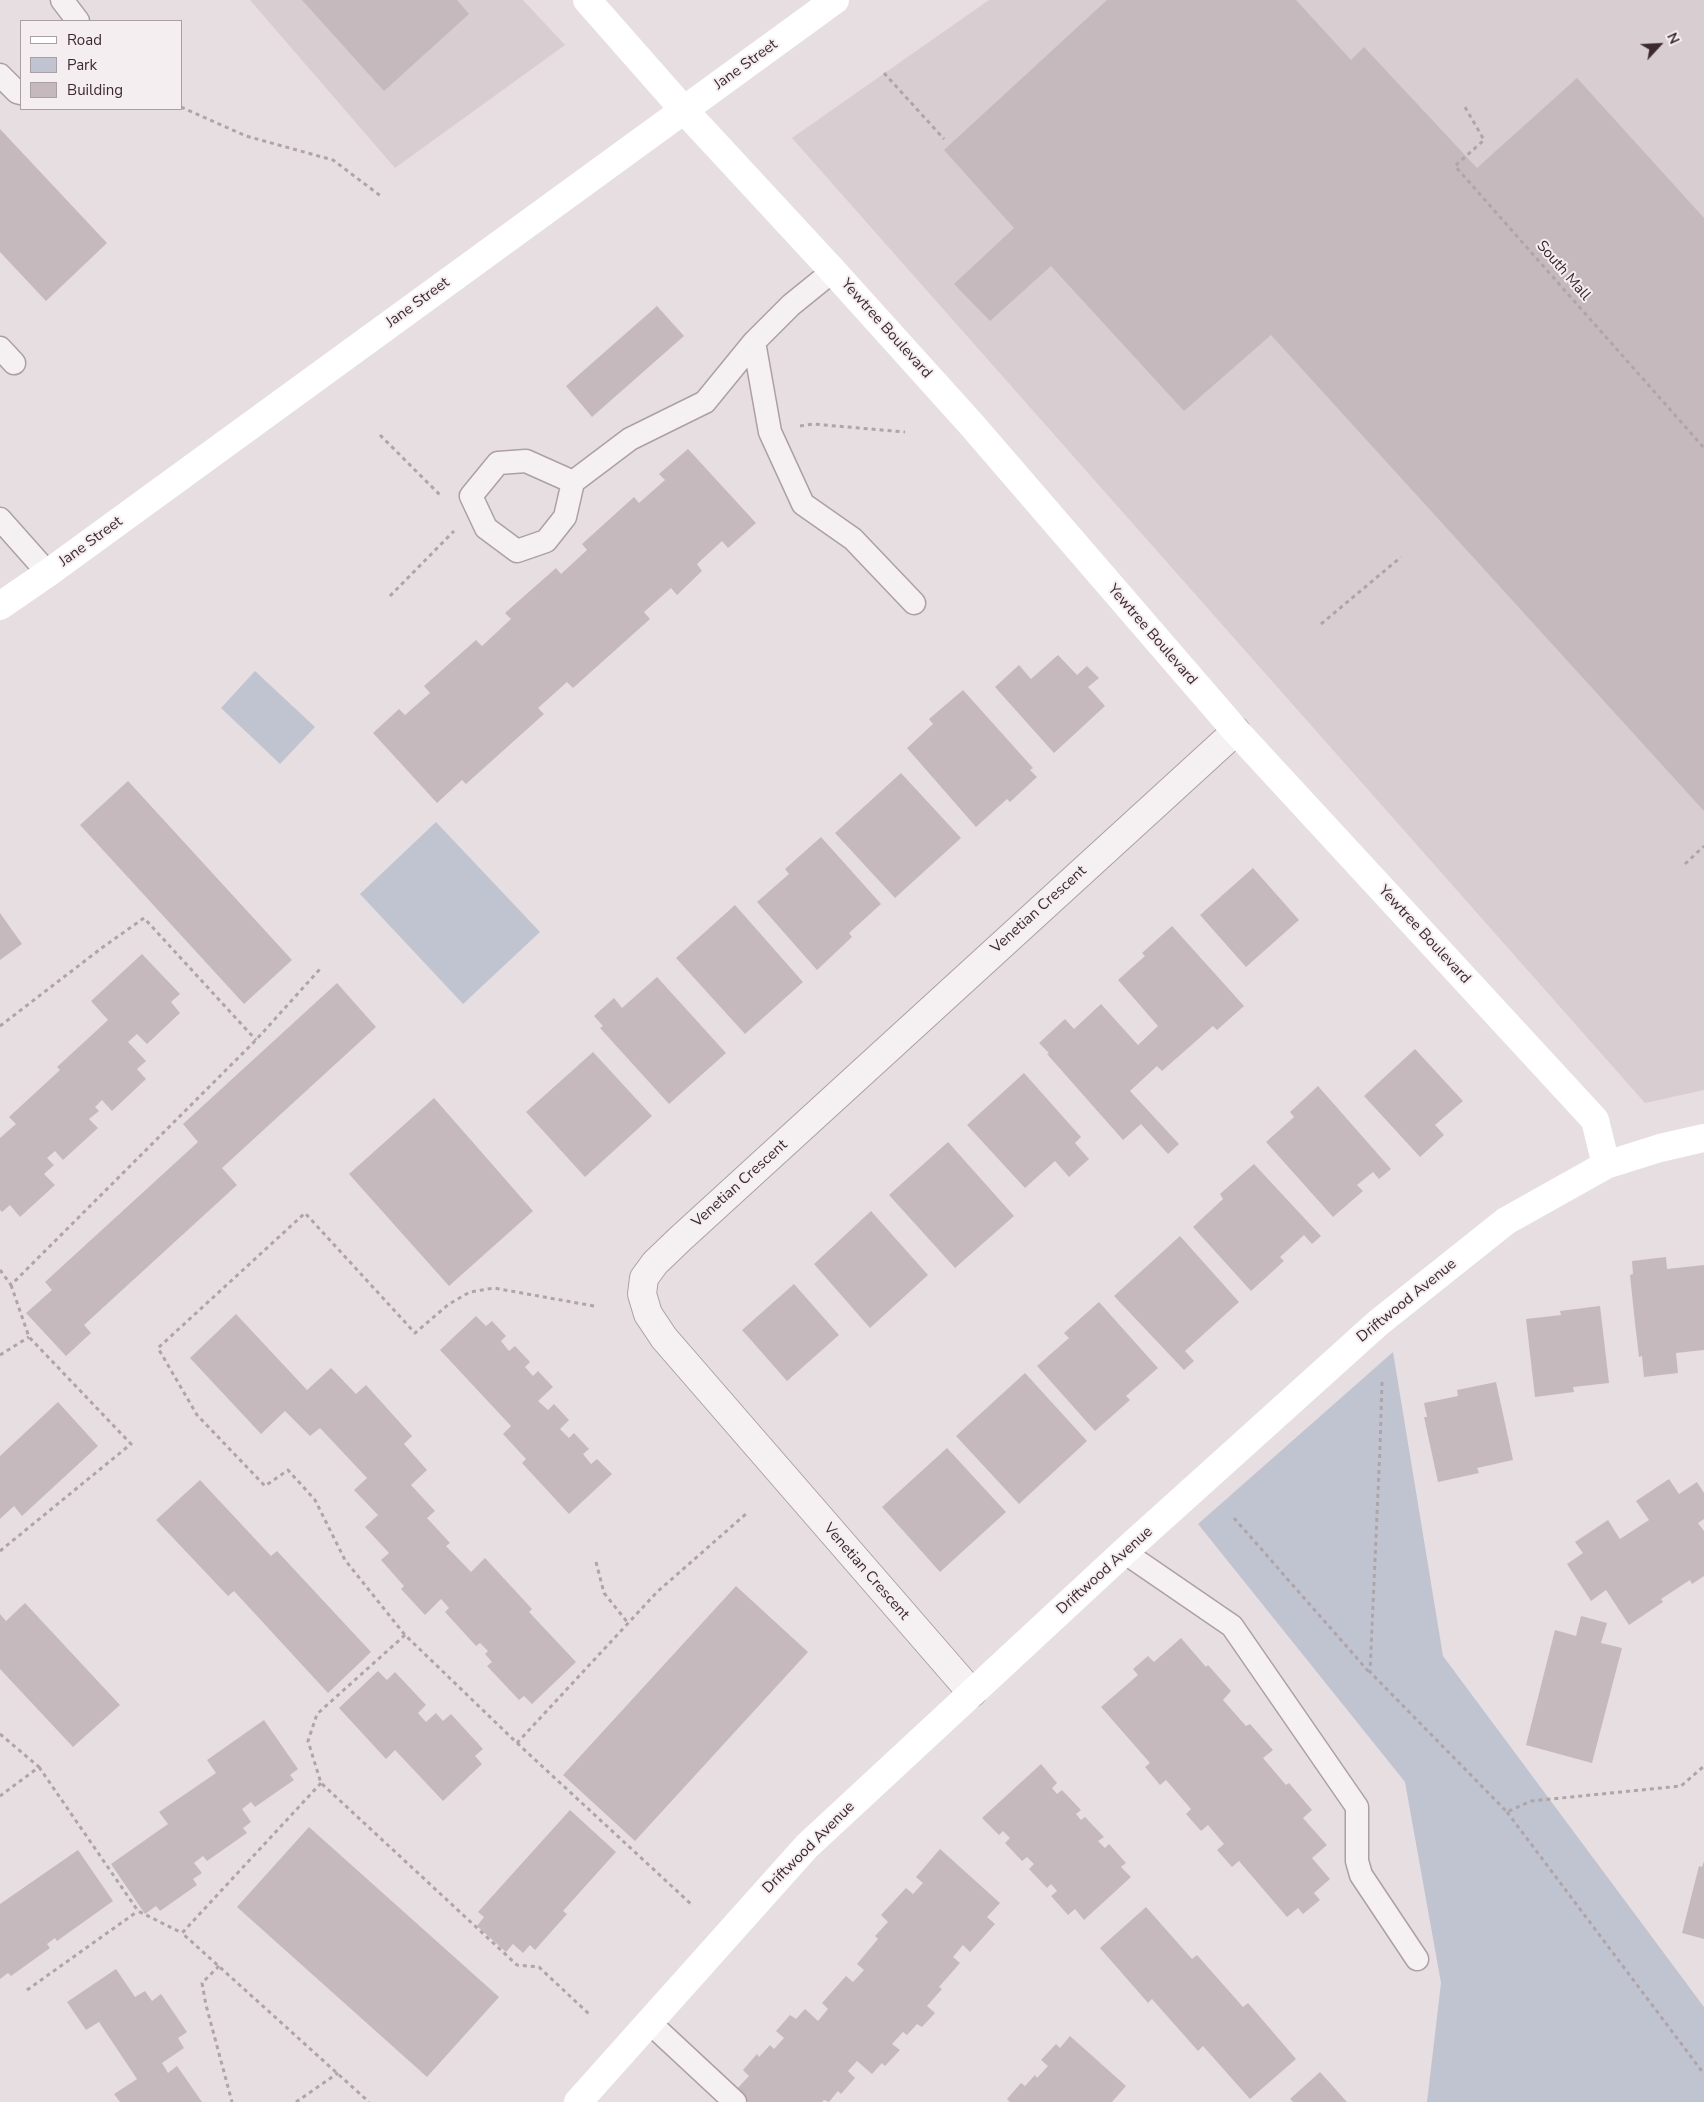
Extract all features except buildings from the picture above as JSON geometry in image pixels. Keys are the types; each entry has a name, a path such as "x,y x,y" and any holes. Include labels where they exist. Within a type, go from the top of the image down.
{"street":[{"name":"Yewtree Boulevard","path":"587,0 683,110 833,271 971,424 1236,731 1595,1120 1606,1166"},
{"name":"Jane Street","path":"0,606 835,0"},
{"name":"Venetian Crescent","path":"972,1693 664,1338 648,1314 642,1294 644,1278 655,1263 680,1239 1236,731"},
{"name":"Driftwood Avenue","path":"578,2102 806,1846 1124,1552 1378,1323 1506,1221 1606,1166 1660,1148 1704,1138"}],"lane":[{"path":"62,0 77,20"},
{"path":"0,75 20,93"},
{"path":"573,482 526,461 498,462 471,496 486,528 517,551 546,541 565,517 573,482 630,439 705,402 754,342 791,305 833,271"},
{"path":"754,342 770,432 803,504 853,539 914,603"},
{"path":"0,519 48,573"},
{"path":"1124,1552 1232,1626 1357,1808 1357,1861 1361,1875 1417,1959"},
{"path":"648,2022 735,2102"}],"path":[{"path":"884,73 944,139"},
{"path":"182,107 246,136 333,160 382,197"},
{"name":"South Mall","path":"1465,108 1484,140 1455,166 1704,448"},
{"path":"770,432 813,424 905,432"},
{"path":"380,435 443,498"},
{"path":"390,596 465,520 486,528"},
{"path":"1321,624 1401,557"},
{"path":"1685,864 1704,846"},
{"path":"0,1026 144,918 256,1040"},
{"path":"10,1285 256,1040 320,969"},
{"path":"594,1306 494,1288 470,1292 449,1304 415,1333 306,1213 158,1348 197,1415 265,1486 288,1470 315,1500 345,1560 405,1635 517,1743 691,1904"},
{"path":"0,1270 10,1285 29,1337 131,1444 0,1551"},
{"path":"0,1355 29,1337"},
{"path":"1370,1672 1382,1382"},
{"path":"517,1743 657,1592 747,1513"},
{"path":"1234,1518 1370,1672 1507,1812 1704,2074"},
{"path":"596,1562 604,1593 628,1623"},
{"path":"405,1635 317,1714 308,1741 321,1783 517,1965 539,1967 590,2015"},
{"path":"0,1734 39,1767 138,1911 182,1933 370,2102"},
{"path":"1507,1812 1531,1801 1682,1786 1704,1766"},
{"path":"0,1796 39,1767"},
{"path":"182,1933 321,1783"},
{"path":"28,1990 138,1911"},
{"path":"219,1966 202,1983 232,2102"},
{"path":"296,2102 338,2073"}],"shaded area":[{"path":"250,0 523,0 565,45 395,168"},
{"path":"989,0 1704,0 1704,1090 1645,1103 792,138"}],"green space":[{"path":"255,671 315,727 280,764 221,708"},
{"path":"436,822 540,932 463,1004 360,894"},
{"path":"1393,1352 1443,1656 1704,2007 1704,2102 1427,2102 1441,1983 1405,1782 1198,1524"}]}
